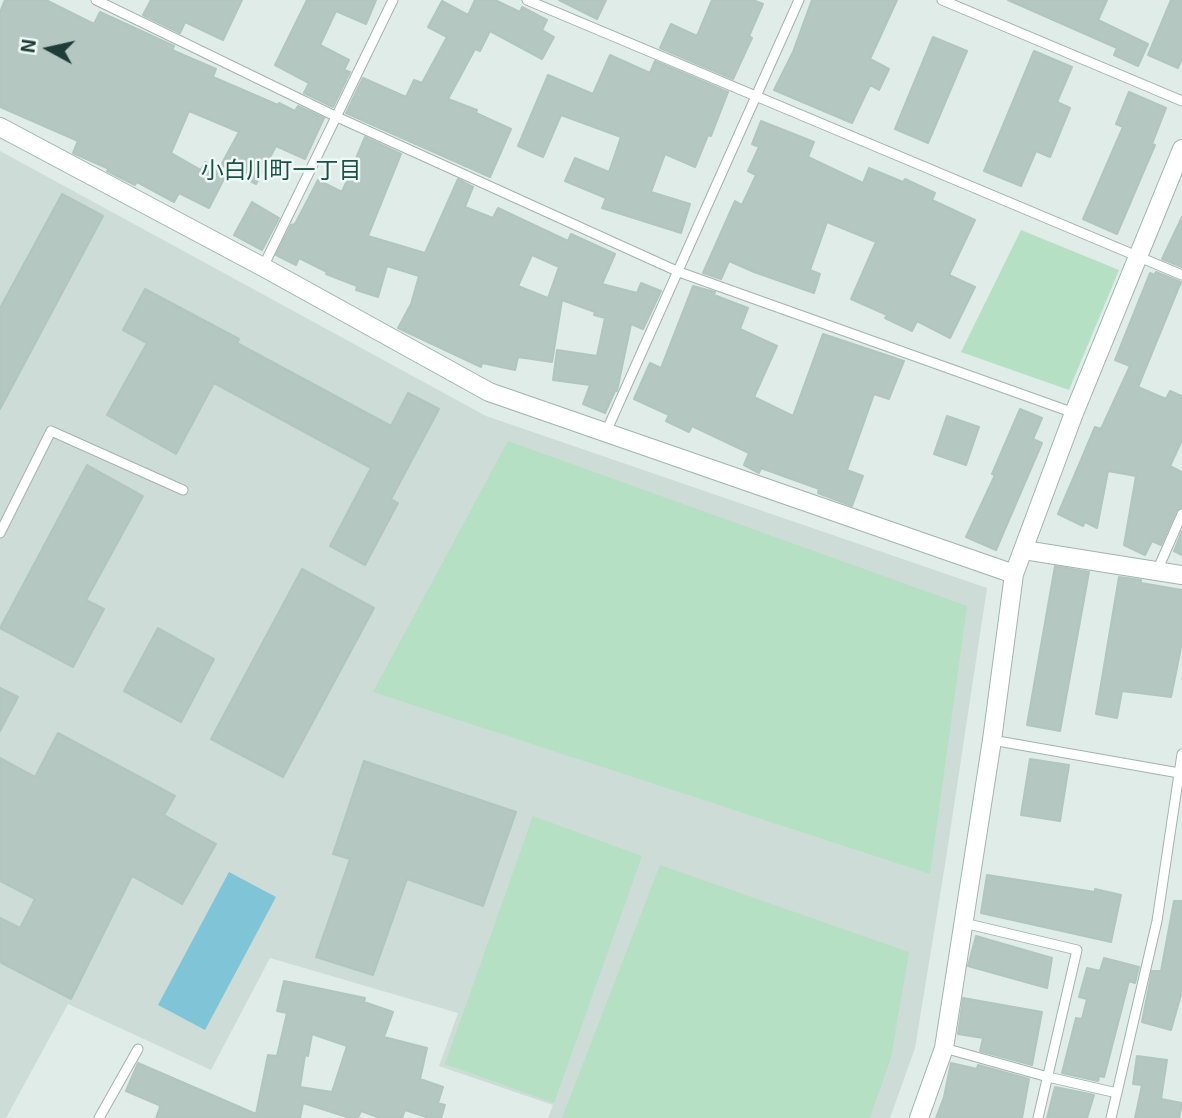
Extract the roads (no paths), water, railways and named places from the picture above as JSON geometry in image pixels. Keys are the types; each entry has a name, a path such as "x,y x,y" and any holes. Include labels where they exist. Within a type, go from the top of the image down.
{"street":[{"path":"0,127 263,267 489,392 1014,574"},
{"path":"919,1118 944,1048 992,740 1014,574 1074,413 1182,149"},
{"path":"1024,550 1182,575"}],"lane":[{"path":"96,0 337,117 679,272 1074,413"},
{"path":"263,267 393,0"},
{"path":"527,0 1182,275"},
{"path":"606,432 799,0"},
{"path":"942,0 1182,101"},
{"path":"0,533 51,431 183,490"},
{"path":"1157,571 1182,514"},
{"path":"992,740 1179,773"},
{"path":"1111,1118 1157,921 1182,754"},
{"path":"964,923 1077,950 1038,1118"},
{"path":"944,1048 1117,1093"},
{"path":"99,1118 138,1049"}],"water":[{"path":"229,872 276,897 205,1030 158,1005"}],"district":[{"name":"小白川町一丁目","path":"281,170"}]}
